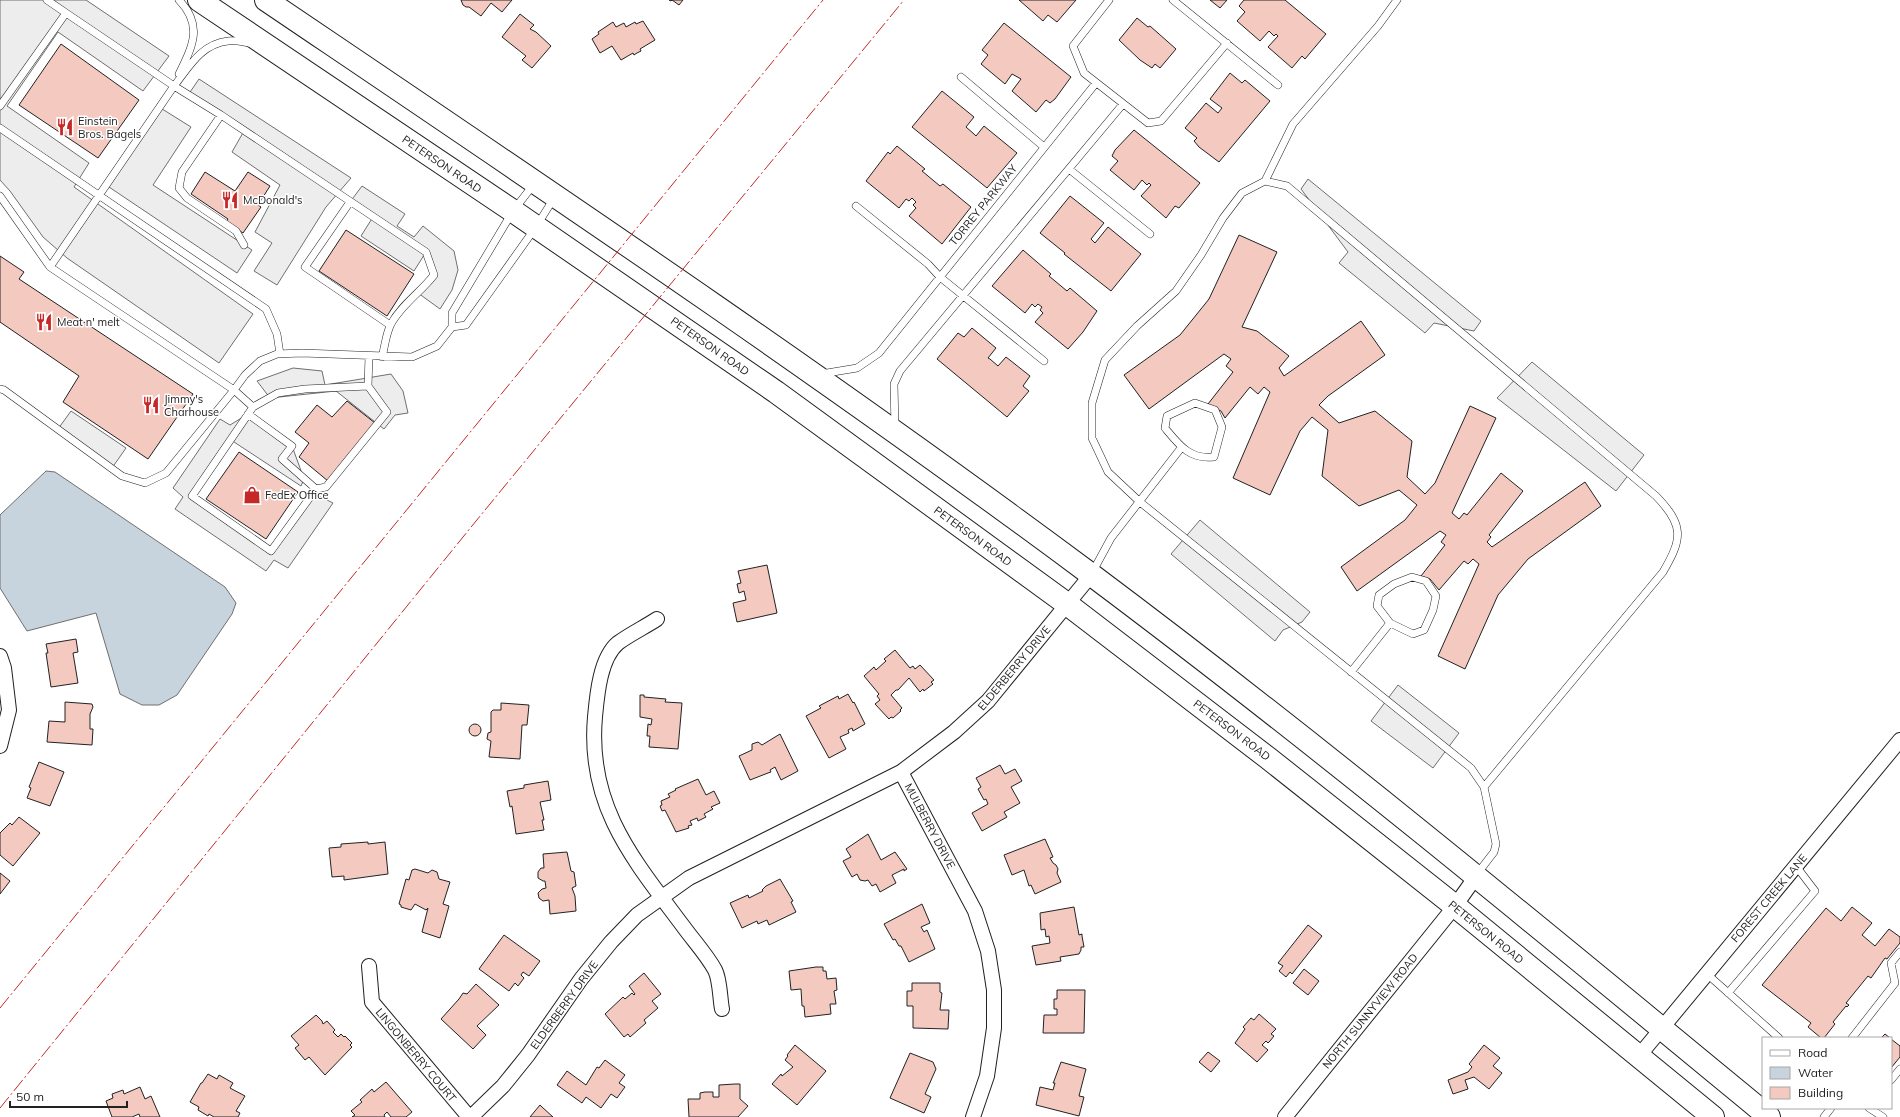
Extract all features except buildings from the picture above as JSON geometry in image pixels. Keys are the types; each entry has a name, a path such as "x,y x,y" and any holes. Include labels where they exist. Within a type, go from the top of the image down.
{"main road":[{"name":"PETERSON ROAD","path":"199,0 513,211 776,392 1067,604 1268,758 1455,906 1713,1117"},
{"path":"266,0 706,298 896,432 1091,575 1206,662 1476,875 1761,1108"}],"street":[{"name":"ELDERBERRY DRIVE","path":"901,772 954,732 988,701 1091,575"},
{"path":"657,619 618,643 609,655 598,685 594,728 599,783 607,811 622,841 639,868 716,971 722,1009"},
{"path":"0,656 4,668 8,710 0,746"},
{"name":"FOREST CREEK LANE","path":"1638,1056 1900,740"},
{"name":"MULBERRY DRIVE","path":"661,898 689,878 901,772 975,911 988,951 994,990 994,1028 987,1076 973,1117"},
{"name":"NORTH SUNNYVIEW ROAD","path":"1285,1117 1455,906 1476,875"},
{"name":"ELDERBERRY DRIVE","path":"470,1117 503,1086 528,1055 581,979 611,942 637,915 661,898"},
{"name":"LINGONBERRY COURT","path":"369,966 372,1002 470,1117"}],"lane":[{"path":"47,0 174,86 426,252 431,262 434,275 425,286 398,312 390,325 382,357"},
{"path":"174,86 193,44 191,16 179,0"},
{"path":"1109,0 1073,46 1084,73 1148,123 1161,121 1227,43"},
{"path":"1173,0 1278,85"},
{"path":"1397,0 1378,26 1293,124 1265,181 1242,193 1223,218 1201,255 1176,291 1137,326 1105,360 1092,403 1092,438 1108,472 1140,502 1471,768 1484,787 1496,844 1494,852 1476,875"},
{"path":"0,106 66,13"},
{"path":"50,267 174,86 201,52 210,46 228,41 252,43 275,51"},
{"path":"962,77 1044,147"},
{"name":"TORREY PARKWAY","path":"815,375 857,368 879,353 1096,83"},
{"path":"896,432 894,384 900,371 1123,104"},
{"path":"220,115 182,172 179,188 187,198 236,231 244,245"},
{"path":"0,128 266,309 277,334 280,354"},
{"path":"1069,169 1150,234"},
{"path":"1265,181 1287,186 1656,496 1669,510 1676,522 1678,536 1674,553 1663,572 1484,787"},
{"path":"2,389 122,476 145,483 166,473 245,375 260,361 280,354 302,353 412,357 437,346 452,327 452,313 513,211 535,182"},
{"path":"0,196 50,267 234,390 253,407"},
{"path":"452,327 466,325 536,227 556,196"},
{"path":"350,202 305,267 390,325"},
{"path":"856,206 928,264 940,277 1044,361"},
{"path":"368,386 305,389 278,393 253,407 192,496 271,551 316,490 326,487 387,412 368,386 369,356"},
{"path":"1195,403 1215,410 1222,427 1214,457 1202,458 1180,448 1165,428 1167,416 1195,403"},
{"path":"248,414 292,446 282,459 316,490"},
{"path":"1091,575 1111,538 1180,448"},
{"path":"1412,577 1426,581 1436,596 1433,610 1424,630 1413,634 1390,623 1377,606 1379,595 1394,584 1412,577"},
{"path":"1350,672 1390,623"},
{"path":"1728,993 1815,891 1796,866"},
{"path":"1853,1037 1895,983 1891,963 1900,952"},
{"path":"1707,974 1778,1037"},
{"path":"1892,1079 1900,1069"},
{"path":"1824,1117 1830,1109"},
{"path":"1871,1109 1883,1117"}],"shaded area":[{"path":"0,0 86,0 169,56 143,91 58,32 7,106 89,163 74,187 253,314 219,363 67,258 43,237 10,191 0,180"},
{"path":"199,79 351,178 326,207 277,285 254,271 272,243 255,232 280,185 232,152 244,131 188,95"},
{"path":"159,107 191,127 153,185 252,250 237,273 106,185"},
{"path":"1308,179 1481,321 1474,331 1434,323 1425,333 1339,263 1348,252 1301,189"},
{"path":"362,186 405,214 397,226 414,237 423,226 454,251 458,270 452,290 440,309 418,293 434,275 426,252 414,271 361,236 373,217 350,202"},
{"path":"1532,362 1644,455 1616,491 1497,398"},
{"path":"293,368 322,371 325,385 391,374 403,391 408,413 395,415 384,429 336,391 270,398 257,381"},
{"path":"71,411 126,448 112,468 58,429"},
{"path":"248,414 292,446 304,479 301,486 231,440 192,496 271,551 313,493 333,503 288,568 274,560 266,571 175,509 183,497 173,488 220,419 230,425"},
{"path":"1200,520 1310,612 1302,622 1283,630 1275,641 1171,554"},
{"path":"1398,685 1459,733 1433,768 1371,721"}],"water":[{"path":"46,471 55,472 225,587 236,603 232,614 177,695 159,705 142,705 120,694 96,613 27,631 0,588 0,515"}],"power":[{"path":"0,1008 823,0"},
{"path":"0,1108 476,521 904,0"}],"place":[{"name":"Einstein Bros. Bagels","path":"65,127"},
{"name":"McDonald's","path":"230,200"},
{"name":"Meat n' melt","path":"44,322"},
{"name":"Jimmy's Charhouse","path":"151,405"},
{"name":"FedEx Office","path":"252,495"}]}
